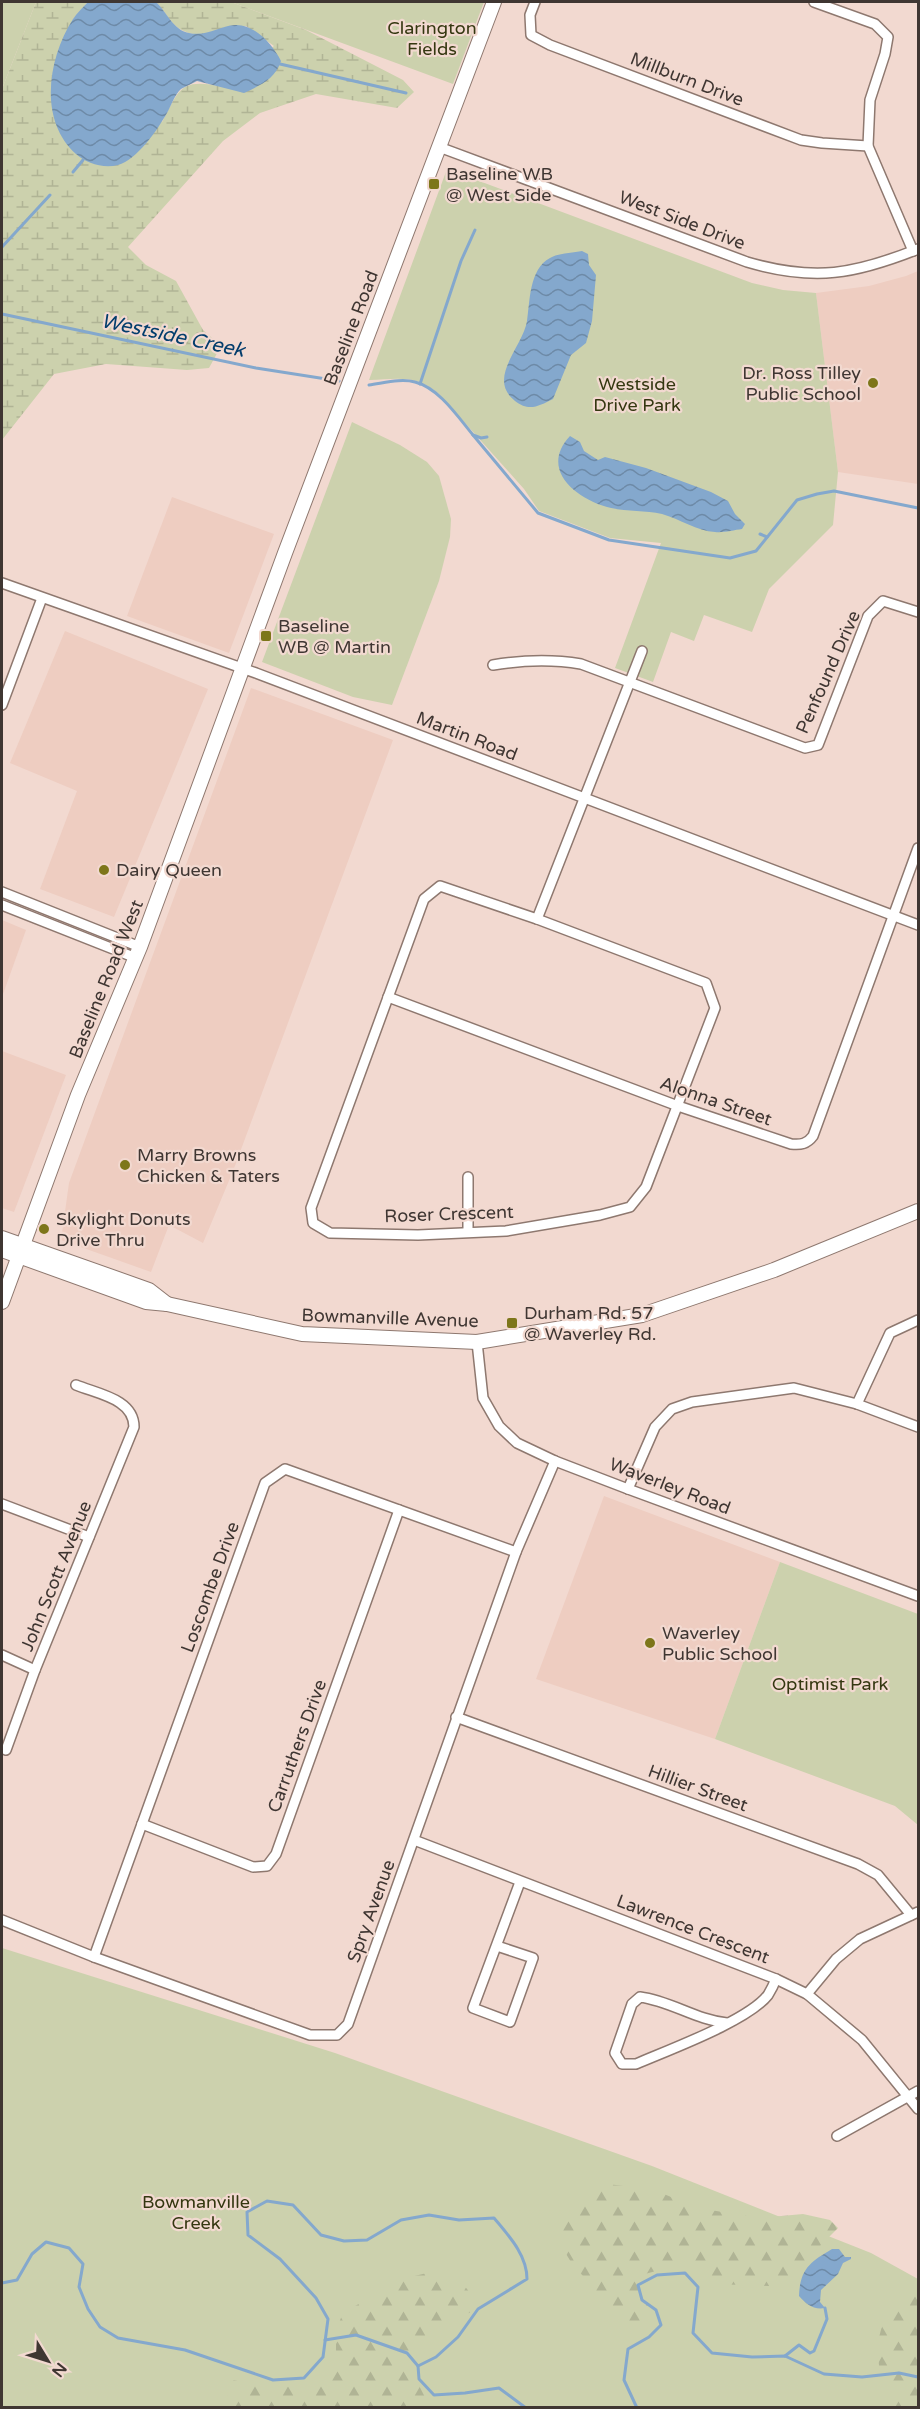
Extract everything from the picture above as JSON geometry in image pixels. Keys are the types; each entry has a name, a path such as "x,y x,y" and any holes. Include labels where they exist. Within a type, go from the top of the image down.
{"street":[{"name":"Baseline Road","path":"243,668 494,2"},
{"name":"Millburn Drive","path":"535,2 530,15 531,36 550,45 801,140 868,146"},
{"path":"814,2 875,24 888,37 870,100 868,146 916,250"},
{"name":"West Side Drive","path":"439,147 747,262 779,271 815,274 862,269 916,250"},
{"name":"Martin Road","path":"2,583 243,668 918,925"},
{"path":"2,705 42,598"},
{"name":"Penfound Drive","path":"631,682 805,748 818,745 868,616 883,601 918,612"},
{"path":"537,919 642,651"},
{"path":"493,665 517,661 554,660 582,664 631,682"},
{"name":"Baseline Road West","path":"2,1302 78,1095 138,952 243,668"},
{"path":"892,917 918,848"},
{"name":"Roser Crescent","path":"440,886 537,919 706,983 715,1008 646,1187 630,1207 600,1215 506,1231 418,1235 330,1233 313,1223 310,1208 388,997 424,899 440,886"},
{"path":"2,892 138,952"},
{"path":"2,905 138,952"},
{"name":"Alonna Street","path":"388,997 678,1106 800,1145 809,1142 813,1136 892,917"},
{"path":"468,1178 468,1231"},
{"name":"Bowmanville Avenue","path":"2,1250 20,1251 149,1290 167,1304 302,1334 477,1342 642,1315 774,1270 918,1211"},
{"name":"Bowmanville Avenue","path":"2,1238 20,1251"},
{"path":"857,1404 890,1333 918,1320"},
{"name":"Waverley Road","path":"477,1342 483,1398 499,1426 517,1443 555,1461 628,1489 918,1596"},
{"name":"John Scott Avenue","path":"6,1750 35,1670 134,1426 134,1415 125,1404 76,1385"},
{"path":"628,1489 655,1427 672,1409 692,1402 794,1388 857,1404 918,1427"},
{"name":"Spry Avenue","path":"2,1920 94,1957 310,2034 337,2035 348,2024 516,1552 555,1461"},
{"name":"Loscombe Drive","path":"94,1957 265,1483 285,1468 516,1552"},
{"path":"2,1504 90,1537"},
{"name":"Carruthers Drive","path":"142,1824 253,1867 267,1866 276,1854 399,1510"},
{"path":"2,1655 35,1670"},
{"name":"Hillier Street","path":"456,1718 858,1864 878,1875 915,1914"},
{"name":"Lawrence Crescent","path":"414,1840 776,1978 807,1994 862,2040 918,2109"},
{"path":"497,1946 533,1958 510,2022 473,2008 520,1882"},
{"path":"807,1994 836,1959 861,1939 915,1914"},
{"path":"727,2023 710,2021 658,2000 640,1997 632,2004 615,2053 622,2064 636,2064 727,2023 747,2012 767,1996 776,1978"},
{"path":"837,2136 918,2091"}],"shaded area":[{"name":"Dr. Ross Tilley Public School","path":"918,271 918,484 838,472 816,293 869,286"},
{"path":"172,497 274,534 229,653 127,616"},
{"path":"65,631 208,689 114,917 40,889 77,791 10,763"},
{"path":"251,688 393,740 233,1171 203,1243 169,1225 151,1272 61,1240 69,1183"},
{"path":"2,920 26,930 2,997"},
{"path":"2,1051 66,1075 14,1212 2,1208"},
{"name":"Waverley Public School","path":"604,1496 780,1562 715,1739 536,1679"}],"green space":[{"path":"2,2 36,2 2,89"},
{"path":"36,2 88,2 73,19 162,122 172,102 182,89 196,84 219,86 274,46 246,26 211,34 193,34 177,27 156,2 231,2 306,30 403,80 414,92 397,108 316,94 260,113 223,141 128,247 146,265 176,281 203,330 221,346 209,368 187,370 106,364 54,374 2,440 2,89"},
{"name":"Clarington Fields","path":"231,2 484,2 453,84"},
{"name":"Westside Drive Park","path":"447,169 752,283 783,290 816,293 838,472 833,525 769,589 752,632 704,615 694,641 671,632 653,682 615,668 661,543 610,538 539,511 524,489 439,394 422,383 406,379 369,380"},
{"path":"352,422 400,445 427,462 439,476 451,519 450,537 439,581 392,705 353,697 262,662"},
{"name":"Optimist Park","path":"780,1562 918,1614 918,1825 895,1806 715,1739"},
{"name":"Bowmanville Creek","path":"2,1948 335,2053 652,2166 871,2253 918,2279 918,2407 2,2407"},
{"path":"608,2184 654,2190 698,2208 759,2218 803,2214 830,2220 838,2228 788,2278 770,2286 714,2284 692,2261 645,2274 649,2325 642,2331 606,2303 571,2262 555,2236 556,2227 580,2194"},
{"path":"427,2273 445,2276 466,2287 470,2294 473,2311 430,2331 412,2372 430,2407 223,2407 233,2380 269,2388 305,2385 336,2360 336,2330 343,2313 402,2279"},
{"path":"918,2285 918,2407 893,2407 879,2366 880,2333 889,2313 907,2287"}],"water":[{"path":"88,2 156,2 174,25 183,31 195,34 235,25 250,28 273,48 281,61 271,77 244,93 197,81 181,89 153,135 139,151 118,165 95,164 76,154 64,140 56,124 51,88 53,70 64,35"},
{"path":"582,251 588,254 589,265 596,275 592,321 586,343 571,355 553,399 539,406 525,406 515,401 507,392 504,382 505,372 527,321 534,278 543,263 553,256"},
{"path":"570,436 580,442 584,451 598,460 605,457 646,468 711,492 728,501 735,514 745,524 742,529 708,531 662,514 614,509 594,502 572,489 564,480 560,470 558,459"},
{"path":"832,2249 839,2249 845,2257 851,2257 851,2259 843,2263 838,2274 821,2290 820,2302 825,2308 813,2307 799,2296 801,2279 812,2262"}],"waterway":[{"path":"280,64 406,93"},
{"path":"73,172 83,160"},
{"path":"2,247 50,195"},
{"path":"420,384 461,261 475,230"},
{"name":"Westside Creek","path":"2,314 256,368 339,381"},
{"path":"369,385 404,380 424,385 447,404 473,435 481,438 487,437"},
{"path":"473,435 538,513 609,540 730,558 756,551 797,500 817,494 834,491 918,508"},
{"path":"760,534 767,537"},
{"name":"Bowmanville Creek","path":"2,2283 17,2280 32,2254 46,2242 69,2248 83,2264 79,2287 88,2309 100,2327 118,2338 185,2350 273,2380 304,2378 323,2357 328,2319 316,2298 280,2259 248,2235 247,2212 267,2201 293,2205 321,2235 344,2241 367,2240 401,2220 429,2215 459,2220 494,2218 521,2254 527,2279 478,2309 458,2337 436,2357 418,2366 419,2379 434,2395 499,2388 526,2408"},
{"name":"Bowmanville Creek","path":"637,2408 624,2380 628,2349 649,2337 661,2325 656,2310 642,2300 638,2285 657,2275 685,2273 698,2287 693,2333 712,2353 752,2357 785,2356 824,2374 862,2377 899,2373 918,2377"},
{"path":"785,2356 799,2345 810,2353 814,2351 827,2319 825,2308"},
{"name":"Bowmanville Creek","path":"325,2340 356,2335 407,2353 418,2366"}],"place":[{"name":"Baseline WB @ West Side","path":"434,184"},
{"name":"Dr. Ross Tilley Public School","path":"873,383"},
{"name":"Baseline WB @ Martin","path":"266,636"},
{"name":"Dairy Queen","path":"104,870"},
{"name":"Marry Browns Chicken & Taters","path":"125,1165"},
{"name":"Skylight Donuts Drive Thru","path":"44,1229"},
{"name":"Durham Rd. 57 @ Waverley Rd.","path":"512,1323"},
{"name":"Waverley Public School","path":"650,1643"}]}
